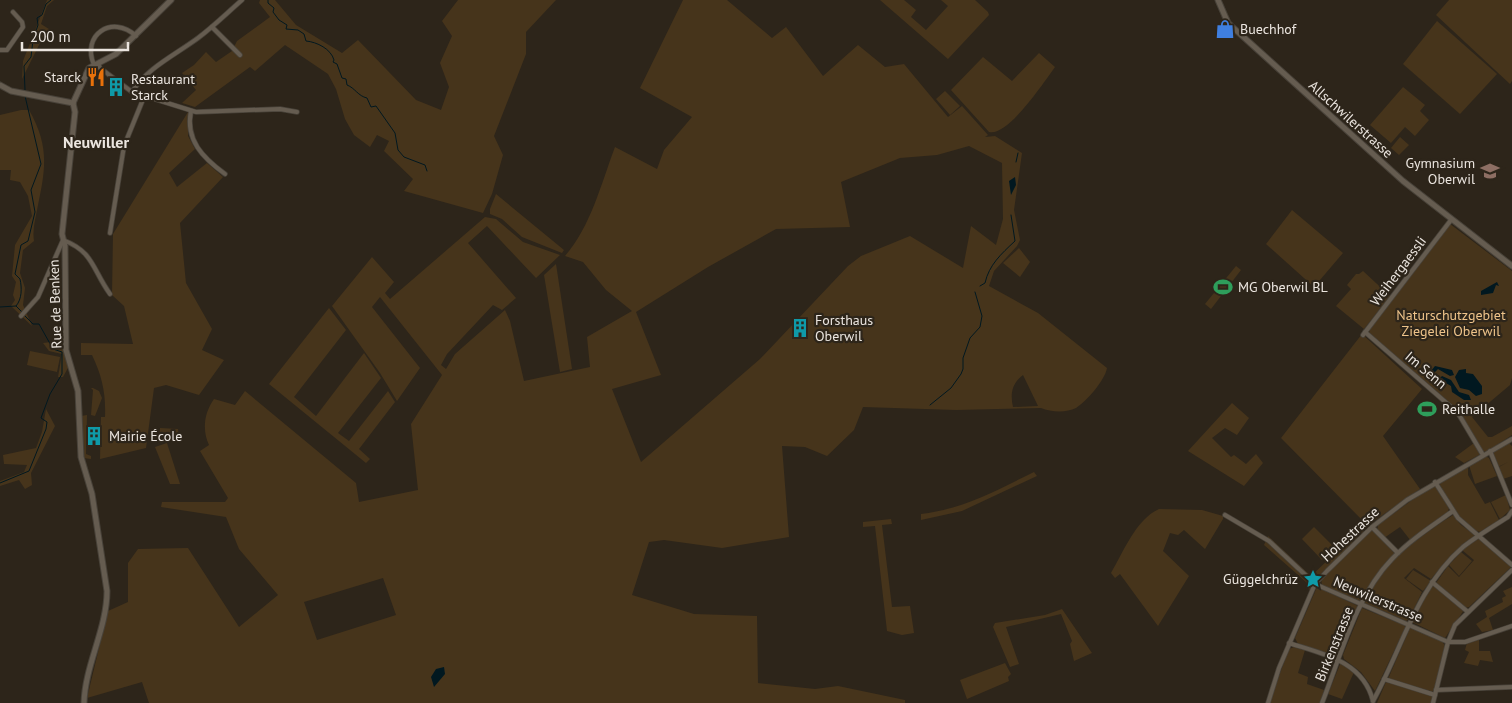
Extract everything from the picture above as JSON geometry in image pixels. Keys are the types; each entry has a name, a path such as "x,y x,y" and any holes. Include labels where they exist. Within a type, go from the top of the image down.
{"street":[{"path":"0,85 11,91 37,94 68,104 74,104 87,72 96,64 116,54 171,0"},
{"path":"132,92 139,81 151,70 212,27 242,0"},
{"name":"Allschwilerstrasse","path":"1218,0 1228,23 1403,181 1512,266"},
{"path":"0,50 7,50 22,27 22,22 12,12"},
{"path":"136,36 118,26 110,26 97,34 91,46 90,55 100,68 132,92 191,111 216,113 280,109 297,112"},
{"path":"212,27 240,56"},
{"path":"110,233 124,146 144,97"},
{"name":"Rue de Benken","path":"74,104 75,112 63,240 66,348 78,391 81,457 94,502 107,598 86,686 84,703"},
{"path":"191,111 189,128 195,144 205,158 225,174"},
{"name":"Weihergaessli","path":"1364,334 1451,220"},
{"path":"21,316 38,297 63,240 82,249 88,255 110,294"},
{"name":"Im Senn","path":"1364,334 1458,413 1483,455"},
{"name":"Hohestrasse","path":"1268,703 1289,643 1315,584 1372,527 1407,500 1435,482 1512,440"},
{"path":"1490,451 1512,505"},
{"path":"1435,482 1453,512 1512,566"},
{"name":"Birkenstrasse","path":"1322,703 1362,604 1377,578 1398,553 1453,512"},
{"path":"1373,702 1409,624 1432,582 1449,562 1478,536 1508,518 1512,512"},
{"name":"Neuwilerstrasse","path":"1225,515 1269,541 1315,584 1448,642"},
{"path":"1372,527 1398,553"},
{"path":"1433,703 1448,642 1455,625 1512,570"},
{"path":"1432,582 1468,612"},
{"path":"1448,642 1465,642 1512,626"},
{"path":"1289,643 1339,659 1362,676 1373,702"},
{"path":"1384,679 1436,692 1512,687"}],"green space":[{"path":"47,0 54,0 47,6 41,24 52,31 49,36 43,37 22,79 23,61"},
{"path":"260,0 275,0 296,25 342,53 358,40 416,100 441,110 449,87 440,63 452,36 442,21 458,0 556,0 526,32 526,54 494,136 503,155 492,194 483,213 404,191 413,179 384,151 389,141 377,135 370,147 354,135 345,119 336,89 328,74 285,45 255,71 250,67 195,107 182,103 196,90 182,73 194,65 206,52 216,62 232,51 237,41 270,17 259,3"},
{"path":"683,0 727,0 772,38 786,27 823,76 858,45 885,67 904,64 948,117 962,106 988,135 985,137 995,136 1022,153 1014,210 1020,240 1017,246 994,271 989,286 1038,313 1107,368 1103,378 1090,395 1076,408 1063,411 1041,408 956,410 863,407 854,430 827,456 805,447 782,446 789,537 722,548 664,540 649,542 632,595 694,614 757,616 758,683 815,689 838,686 905,700 905,703 149,703 142,682 87,698 108,611 128,602 128,563 138,549 188,548 239,627 278,595 239,549 226,517 161,507 162,502 225,502 228,498 200,451 209,445 205,433 205,422 208,410 214,399 235,405 245,391 356,483 359,502 418,490 411,424 442,375 380,297 372,307 420,368 397,401 380,373 332,306 372,257 394,282 385,293 390,299 485,217 496,219 523,242 560,255 536,278 487,226 468,243 516,298 502,310 493,305 447,354 441,365 446,369 455,354 505,310 510,321 524,381 590,367 587,337 632,311 606,290 583,262 565,256 582,232 589,218 615,147 657,169 664,150 692,117 640,88","holes":["969,146 1002,163 1003,219 996,245 971,226 963,268 910,236 861,256 848,266 760,359 641,462 612,389 661,375 636,312 708,267 776,229 850,227 841,182 900,158 937,155","1023,375 1038,406 1013,407 1013,389 1019,378","383,578 396,615 317,640 304,602"]},
{"path":"880,0 904,0 916,10 911,17 926,30 948,6 941,0 975,0 989,15 948,59"},
{"path":"1449,0 1512,0 1512,81 1510,84 1436,15"},
{"path":"1437,21 1497,74 1460,114 1403,64"},
{"path":"1039,53 1055,67 1025,107 1006,126 997,131 989,132 951,90 983,57 1012,81"},
{"path":"1403,87 1425,105 1420,111 1429,120 1415,136 1405,127 1391,143 1370,125"},
{"path":"945,91 960,106 950,115 936,99"},
{"path":"29,110 40,134 44,156 43,179 34,228 34,241 23,250 20,273 25,288 23,305 32,326 11,306 15,300 13,295 16,282 12,276 15,245 32,216 28,196 20,182 10,180 11,170 0,170 0,115"},
{"path":"188,112 188,136 195,149 169,173 177,187 207,163 223,177 180,223 186,283 212,329 202,350 224,360 199,395 166,385 154,388 146,448 100,459 101,417 105,417 104,392 92,355 81,355 81,343 133,344 124,306 112,295 113,234"},
{"path":"1400,137 1409,145 1399,155 1391,148"},
{"path":"496,194 564,250 562,253 522,237 502,219 490,214"},
{"path":"1292,210 1343,253 1314,287 1266,244"},
{"name":"Naturschutzgebiet Ziegelei Oberwil","path":"1450,224 1512,271 1512,378 1510,385 1472,417 1488,437 1492,437 1512,426 1512,435 1486,452 1483,451 1455,407 1369,334 1370,327"},
{"path":"1019,248 1030,262 1020,277 1003,263"},
{"path":"556,264 572,369 560,372 544,275"},
{"name":"MG Oberwil BL","path":"1236,266 1241,270 1211,309 1205,304"},
{"path":"1363,271 1390,296 1364,329 1336,306 1351,289 1347,285 1356,274"},
{"path":"329,308 346,330 294,397 316,416 364,353 381,378 338,433 349,441 388,391 395,402 359,449 370,459 366,463 269,384"},
{"path":"1362,334 1422,389 1383,436 1420,489 1374,521 1319,576 1309,590 1306,582 1264,545 1268,536 1311,576 1366,524 1281,438"},
{"path":"51,342 55,347 64,344 69,366 63,377 58,377 62,354 49,351 43,343"},
{"path":"30,351 60,357 57,372 27,365"},
{"path":"91,388 99,391 102,398 95,416 91,415 93,390"},
{"path":"1232,403 1249,418 1237,435 1225,428 1212,438 1231,457 1234,455 1246,464 1256,454 1263,463 1244,486 1188,451"},
{"path":"46,409 55,426 31,473 32,485 25,489 19,480 0,486 0,481 24,472 27,465 4,464 3,455 36,448 42,432"},
{"path":"87,415 86,454 91,456 91,459 83,458 81,416"},
{"path":"160,428 178,429 179,436 159,442"},
{"path":"167,443 180,484 170,484 155,447"},
{"path":"1474,443 1480,451 1479,455 1464,463 1455,457"},
{"path":"1509,443 1512,446 1512,476 1503,479 1499,467 1508,462 1498,467 1493,455 1494,451"},
{"path":"1485,456 1489,458 1497,476 1475,484 1469,465"},
{"path":"1468,466 1468,475 1485,504 1490,502 1499,520 1480,532 1466,525 1460,519 1450,505 1439,483"},
{"path":"1034,472 1037,476 962,511 921,520 921,514 965,503"},
{"path":"1434,484 1449,508 1448,512 1411,541 1400,527 1384,538 1377,531 1378,525"},
{"path":"1506,495 1510,510 1500,519 1491,502"},
{"path":"1159,509 1202,510 1223,516 1223,519 1205,549 1184,530 1178,535 1170,533 1163,551 1189,576 1158,626 1120,574 1115,578 1111,573 1143,520"},
{"path":"1453,515 1461,525 1475,535 1431,579 1414,568 1404,578 1422,592 1409,619 1406,621 1365,603 1370,590 1378,578 1401,553"},
{"path":"891,519 892,524 882,525 892,607 910,606 914,633 902,635 887,631 875,526 863,527 863,522"},
{"path":"1314,527 1336,549 1322,560 1302,539"},
{"path":"1372,529 1395,554 1379,571 1362,600 1359,601 1322,585 1321,579"},
{"path":"1478,538 1511,567 1469,607 1465,608 1436,583 1448,566 1459,577 1474,560 1462,550"},
{"path":"1461,552 1472,561 1459,576 1449,565"},
{"path":"1413,570 1431,581 1423,591 1406,579"},
{"path":"1432,583 1464,610 1445,638 1412,622"},
{"path":"1317,587 1358,606 1340,653 1336,656 1298,644 1295,638"},
{"path":"1512,587 1512,604 1489,618 1493,630 1482,632 1476,624 1487,617 1485,611 1503,602 1502,598 1506,596 1503,591"},
{"path":"1362,608 1406,626 1375,691 1361,672 1344,659 1343,655"},
{"path":"1062,609 1092,653 1074,661 1070,644 1072,641 1061,614 1006,627 1019,664 1010,667 993,627 995,623 1045,615"},
{"path":"1410,628 1442,641 1445,646 1434,692 1388,679"},
{"path":"1479,639 1479,651 1490,651 1493,662 1480,660 1478,666 1464,663 1469,652 1465,650 1467,643"},
{"path":"1294,647 1305,650 1298,673 1308,677 1307,684 1324,690 1321,703 1269,703 1289,649"},
{"path":"1341,662 1354,672 1342,699 1328,694"},
{"path":"1005,663 1011,674 1008,677 1009,681 967,699 960,680"},
{"path":"1386,682 1431,695 1433,698 1432,703 1377,703"}],"water":[{"path":"1015,177 1016,185 1011,195 1009,181"},
{"path":"1497,282 1499,286 1496,285 1493,293 1481,295 1481,291"},
{"path":"1435,366 1452,370 1454,375 1450,376 1438,369 1433,374 1431,371"},
{"path":"1466,369 1466,373 1473,374 1482,386 1482,394 1476,396 1469,390 1460,388 1455,377 1459,370"},
{"path":"1442,376 1451,380 1459,392 1469,395 1471,400 1464,400 1452,392 1451,386 1439,379"},
{"path":"444,667 445,674 434,687 431,677 436,669"}],"waterway":[{"path":"25,90 24,66 31,57 33,40 38,25 37,18 42,15 46,4 51,0"},
{"path":"268,0 279,20 287,25 286,29 298,30 304,34 306,41 327,49 334,60 333,62 337,64 342,78 346,79 347,85 361,96 367,98 371,107 376,106 395,133 398,150 404,157 425,165 427,171"},
{"path":"22,312 16,306 21,290 20,279 15,274 21,245 28,241 35,212 31,190 41,164 25,96"},
{"path":"1016,162 1018,153"},
{"path":"980,286 985,283 989,271 996,260 1015,241 1011,215"},
{"path":"930,405 951,388 961,374 963,358 970,338 980,327 982,316 975,292"},
{"path":"0,307 16,306"},
{"path":"0,483 29,471 46,429 47,422 41,418 50,394 62,374 62,352 53,349 39,324 33,324 25,316"}],"place":[{"name":"Buechhof","path":"1225,29"},
{"name":"Starck","path":"96,77"},
{"name":"Restaurant Starck","path":"116,87"},
{"name":"Gymnasium Oberwil","path":"1490,171"},
{"name":"MG Oberwil BL","path":"1223,287"},
{"name":"Forsthaus Oberwil","path":"800,328"},
{"name":"Reithalle","path":"1427,409"},
{"name":"Mairie École","path":"94,436"},
{"name":"Güggelchrüz","path":"1313,579"}],"district":[{"name":"Neuwiller","path":"96,142"}]}
